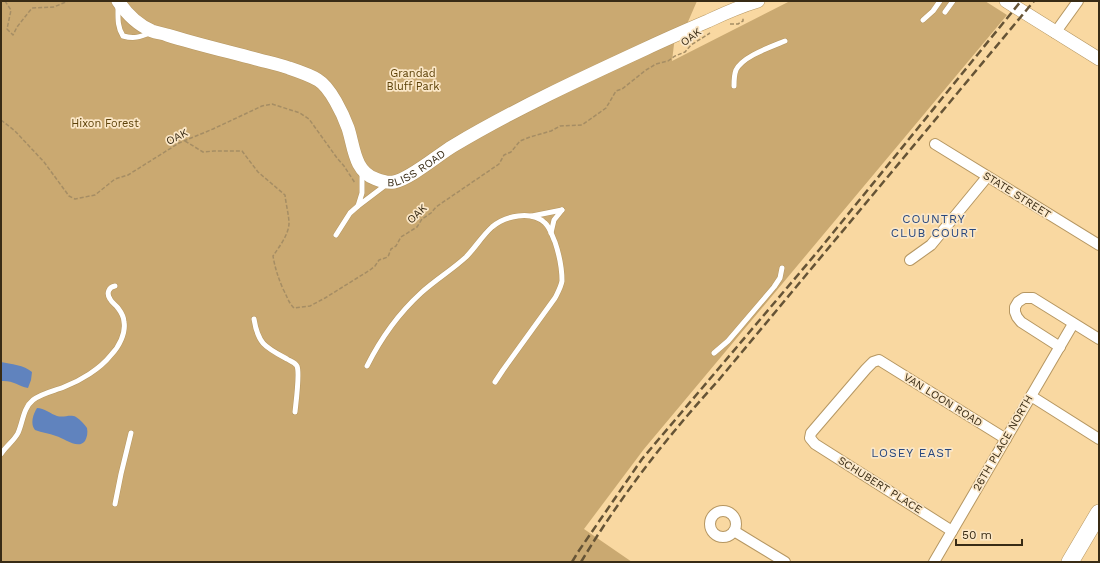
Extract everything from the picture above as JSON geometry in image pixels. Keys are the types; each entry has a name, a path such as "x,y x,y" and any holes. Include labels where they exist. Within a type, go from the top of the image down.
{"main road":[{"path":"1070,562 1099,513"}],"street":[{"name":"BLISS ROAD","path":"362,169 367,175 374,179 396,182 405,178 454,146 510,114 565,86 743,5 758,1"},
{"path":"1006,1 1099,59"},
{"path":"1055,32 1078,1"},
{"path":"118,2 127,13 153,31 272,62 318,80 328,90 342,114 348,128 356,159 362,169"},
{"name":"STATE STREET","path":"935,144 1099,245"},
{"path":"910,260 931,245 988,177"},
{"path":"1060,346 1021,322 1015,312 1015,307 1018,302 1028,298 1033,298 1099,339"},
{"name":"26TH PLACE NORTH","path":"934,562 1073,324"},
{"name":"VAN LOON ROAD","path":"810,438 811,432 866,369 873,362 879,360 1006,439"},
{"path":"1031,396 1099,438"},
{"name":"SCHUBERT PLACE","path":"810,438 815,444 952,531"},
{"path":"734,531 785,562"}],"lane":[{"path":"923,20 933,11 940,1"},
{"path":"945,12 953,1"},
{"path":"118,2 118,20 120,32 123,36 129,38 139,38 153,31"},
{"path":"734,86 734,78 737,69 741,64 758,53 785,42"},
{"path":"358,206 362,191 362,169"},
{"path":"336,235 350,213 389,182"},
{"path":"367,366 375,349 402,311 422,292 467,255 492,226 504,219 517,216 529,216 562,210 554,220 551,233"},
{"path":"495,382 555,298 562,282 558,253 551,233 546,224 537,218 529,216"},
{"path":"714,353 736,332 774,287 780,278 782,268"},
{"path":"1,454 4,449 12,443 18,434 25,411 29,404 42,395 72,384 84,377 104,362 116,350 124,328 124,320 122,314 110,299 108,294 108,290 115,286"},
{"path":"254,319 257,334 261,342 278,354 295,363 297,366 298,377 295,412"},
{"path":"115,504 131,433"}],"path":[{"path":"5,1 11,10 7,29 13,35 17,27 32,8 54,7 68,1"},
{"path":"730,24 738,24 742,21 744,11 743,5"},
{"name":"OAK","path":"185,141 203,152 242,151 258,172 285,196 289,225 280,246 272,256 277,275 286,298 294,308 310,306 370,270 379,260 388,257 401,237 417,227 422,219 431,213 436,207 498,164 504,155 511,152 520,141 551,131 560,126 582,125 606,108 616,91 622,89 656,64 668,61 685,52 691,45 712,32"},
{"name":"OAK","path":"1,120 15,131 44,162 69,196 75,200 95,195 115,179 128,176 179,143 262,106 272,104 300,113 310,119 362,191"}],"green space":[{"path":"1,1 697,1 684,31 675,36 672,61 790,1 985,1 1007,15 644,449 584,529 632,562 1,562"}],"water":[{"path":"1,362 21,366 32,372 28,388 9,381 1,381"},
{"path":"37,408 57,416 71,416 78,418 87,428 85,441 75,444 59,437 35,430 33,428 33,419"}],"railway":[{"path":"572,562 642,459 819,250 1021,1"},
{"path":"581,562 628,491 662,446 1034,1"}],"district":[{"name":"COUNTRY CLUB COURT","path":"934,226"},
{"name":"LOSEY EAST","path":"912,453"}],"park label":[{"name":"Grandad Bluff Park","path":"413,79"},
{"name":"Hixon Forest","path":"105,123"}]}
